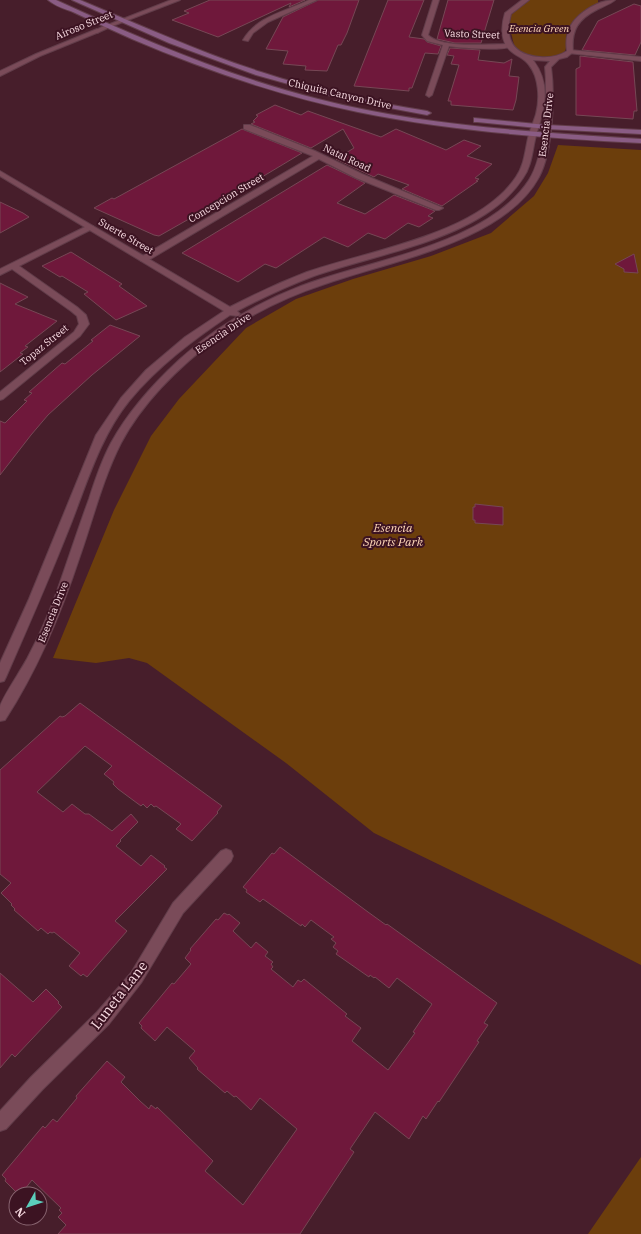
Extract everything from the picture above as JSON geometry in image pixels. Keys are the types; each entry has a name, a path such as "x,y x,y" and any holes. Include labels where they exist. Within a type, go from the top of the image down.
{"main road":[{"name":"Chiquita Canyon Drive","path":"51,0 108,26 207,67 263,86 316,101 382,114 532,135 641,141"},
{"name":"Chiquita Canyon Drive","path":"75,0 210,56 299,86 370,103 437,114"},
{"path":"468,118 547,127 641,132"}],"street":[{"name":"Airoso Street","path":"0,74 38,55 108,26 177,0"},
{"path":"246,40 259,24 314,0"},
{"name":"Vasto Street","path":"436,0 425,34 426,38 430,41 447,44 509,46"},
{"path":"509,46 505,27 508,12 526,0"},
{"path":"570,52 569,37 574,25 601,2 612,0"},
{"path":"429,94 447,44"},
{"name":"Esencia Drive","path":"0,676 35,599 101,435 125,400 150,372 188,339 230,311 288,282 418,242 464,224 492,206 515,185 523,174 528,163 532,135 540,113 541,87 537,70 531,61 509,46"},
{"path":"525,57 556,59 570,52 641,59"},
{"name":"Esencia Drive","path":"0,716 29,667 43,638 109,460 123,431 159,385 182,362 205,343 241,318 302,289 452,240 486,223 508,209 524,193 542,163 547,127 550,85 548,67 556,59"},
{"name":"Natal Road","path":"247,128 319,156 359,176 439,208"},
{"name":"Concepcion Street","path":"144,259 319,156"},
{"name":"Suerte Street","path":"0,172 90,228 241,318"},
{"path":"0,272 90,228"},
{"name":"Topaz Street","path":"0,397 77,334 84,324 81,315 12,265"},
{"name":"Luneta Lane","path":"0,1123 37,1083 103,1018 136,978 178,908 226,856"}],"green space":[{"name":"Esencia Green","path":"529,0 598,0 598,3 591,10 574,21 568,29 566,49 562,54 539,58 522,53 517,49 514,44 508,21 512,13"},
{"name":"Esencia Sports Park","path":"558,145 641,150 641,965 551,919 374,833 286,763 147,663 129,658 96,663 53,658 114,510 151,436 179,399 246,328 296,299 353,279 431,256 491,233 534,196 548,173"},
{"path":"641,1157 641,1234 588,1234"}],"building":[{"path":"210,0 305,0 289,7 291,3 218,37 172,20 189,13 184,11"},
{"path":"318,0 359,0 347,33 341,45 338,45 327,71 305,70 306,66 283,64 288,51 266,49 283,17"},
{"path":"388,0 424,0 409,37 424,39 427,42 441,46 438,54 425,53 412,88 409,88 409,91 354,86"},
{"path":"448,0 494,0 481,43 455,43 437,39"},
{"path":"634,4 641,6 641,42 635,55 582,50 598,21"},
{"path":"450,48 480,50 478,60 504,63 512,59 509,76 519,77 513,110 451,105 451,101 448,101 459,65 451,64 454,56 447,55"},
{"path":"580,56 633,62 637,111 634,111 633,119 576,115 576,69 580,67"},
{"path":"275,105 301,115 308,111 381,137 396,129 446,150 464,140 481,146 467,156 492,164 475,178 479,179 476,181 478,181 442,206 402,189 409,185 378,174 374,177 336,159 354,148 343,129 311,148 251,124 255,122 253,121 258,116 256,115"},
{"path":"242,129 302,153 159,236 94,208 112,198 114,199"},
{"path":"327,165 365,183 337,203 365,214 394,195 435,211 428,216 433,218 419,227 408,223 385,239 368,233 348,247 324,237 276,268 265,264 238,282 182,253"},
{"path":"0,202 23,213 29,217 0,233"},
{"path":"71,252 122,284 119,286 147,306 116,320 84,294 88,292 42,266"},
{"path":"634,254 638,273 624,272 624,269 615,264"},
{"path":"0,283 28,297 15,304 57,321 25,346 28,347 20,353 23,354 0,372"},
{"path":"110,325 140,336 92,375 48,415 0,475 0,421 5,423 27,401 24,400 32,393 29,392 62,363 65,364 93,341 91,340"},
{"path":"475,504 503,507 503,525 475,523 475,520 473,520 473,507 475,507"},
{"path":"80,703 222,806 217,812 218,813 192,841 176,829 181,824 156,806 154,807 151,804 147,808 143,804 141,806 118,789 113,784 114,782 104,774 112,766 85,746 37,792 63,812 72,804 85,814 89,814 112,831 131,814 138,822 116,846 141,866 151,855 167,869 115,921 127,931 87,977 83,974 81,976 69,966 80,953 54,932 50,932 48,934 41,928 38,931 14,910 15,909 11,905 12,904 1,893 11,883 0,874 0,770 60,716 65,716"},
{"path":"280,847 386,925 387,924 497,1003 484,1023 488,1025 477,1041 479,1042 439,1102 438,1101 426,1119 423,1116 409,1139 375,1112 350,1149 354,1152 300,1234 58,1234 66,1225 58,1217 62,1213 59,1210 61,1208 48,1195 48,1186 38,1186 32,1180 27,1186 10,1186 2,1175 43,1126 45,1128 53,1119 57,1122 77,1098 76,1096 107,1061 125,1077 121,1082 140,1101 149,1109 151,1105 156,1109 157,1107 213,1161 205,1171 243,1205 297,1129 260,1098 251,1110 236,1096 234,1097 227,1091 225,1093 197,1069 198,1068 189,1058 195,1051 167,1027 155,1041 141,1028 142,1026 139,1023 172,983 174,984 191,964 185,958 191,950 190,949 216,919 218,920 224,913 229,914 240,923 233,931 251,948 256,942 268,952 265,956 273,962 271,964 273,967 271,969 293,987 298,980 301,982 304,979 347,1014 345,1016 361,1028 352,1041 388,1070 415,1033 413,1032 432,1004 397,978 389,988 375,977 374,978 370,975 369,977 336,954 338,951 333,947 336,943 331,939 334,937 311,920 305,927 302,924 301,926 263,899 260,902 246,892 247,890 243,887 272,853 274,854"},
{"path":"0,973 33,1002 46,989 62,1007 15,1057 12,1054 0,1068"}]}
